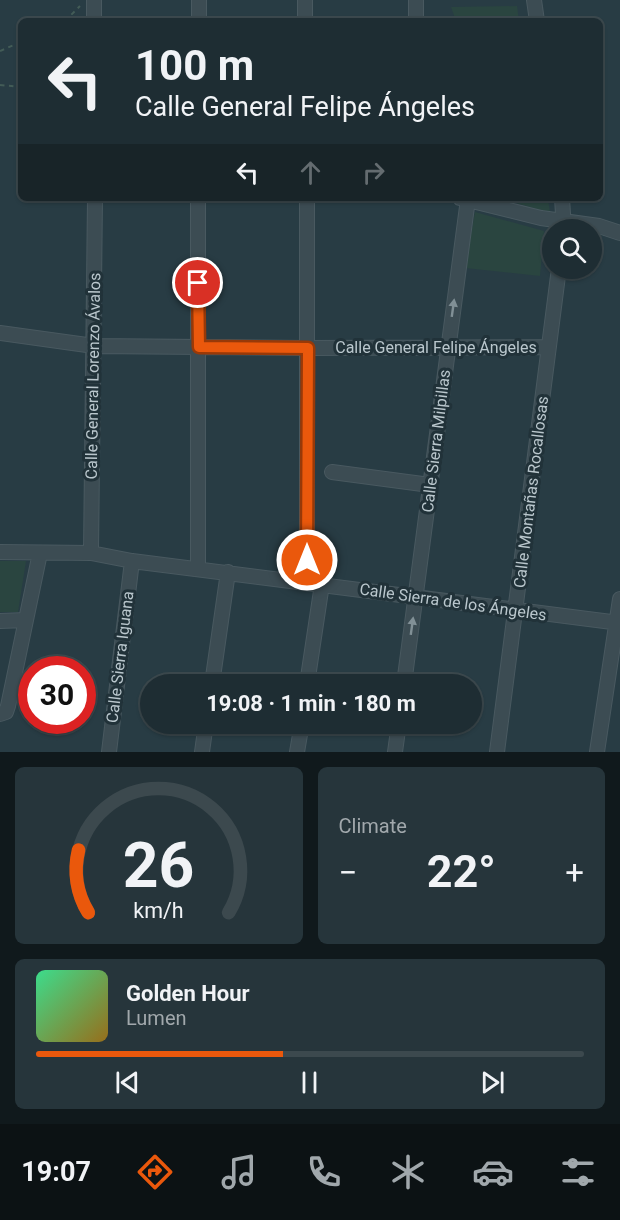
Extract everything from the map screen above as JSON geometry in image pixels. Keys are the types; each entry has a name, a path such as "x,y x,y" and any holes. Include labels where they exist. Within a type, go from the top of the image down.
{"street":[{"path":"94,0 94,18"},
{"path":"199,0 199,18"},
{"path":"305,0 305,18"},
{"path":"416,0 416,18"},
{"path":"534,0 537,18"},
{"name":"Calle General Lorenzo Ávalos","path":"91,553 95,201"},
{"path":"198,201 198,568"},
{"path":"307,201 307,583"},
{"name":"Calle Sierra Milpillas","path":"405,674 448,346 464,201"},
{"path":"472,201 542,220"},
{"path":"562,201 564,219"},
{"path":"602,227 620,233"},
{"name":"Calle Montañas Rocallosas","path":"497,752 558,279"},
{"name":"Calle General Felipe Ángeles","path":"0,333 94,346 549,347"},
{"path":"339,473 430,485"},
{"name":"Calle Sierra de los Ángeles","path":"0,552 91,553 132,561 619,623"},
{"path":"0,714 6,712 8,706 40,553"},
{"name":"Calle Sierra Iguana","path":"109,752 132,561"},
{"path":"213,674 228,572"},
{"path":"308,674 322,584"},
{"path":"597,752 619,623 620,599"},
{"path":"0,621 26,620"},
{"path":"202,752 205,734"},
{"path":"297,752 300,734"},
{"path":"395,752 397,734"}],"path":[{"path":"68,18 87,0"},
{"path":"0,51 18,43"},
{"path":"0,86 18,87"}],"green space":[{"path":"517,6 519,18 455,18 451,7"},
{"path":"510,201 548,201 550,213"},
{"path":"475,212 542,230 540,276 465,268"},
{"path":"0,561 26,561 18,612 0,612"}],"route":[{"path":"198,283 199,347 308,348 307,560"}]}
